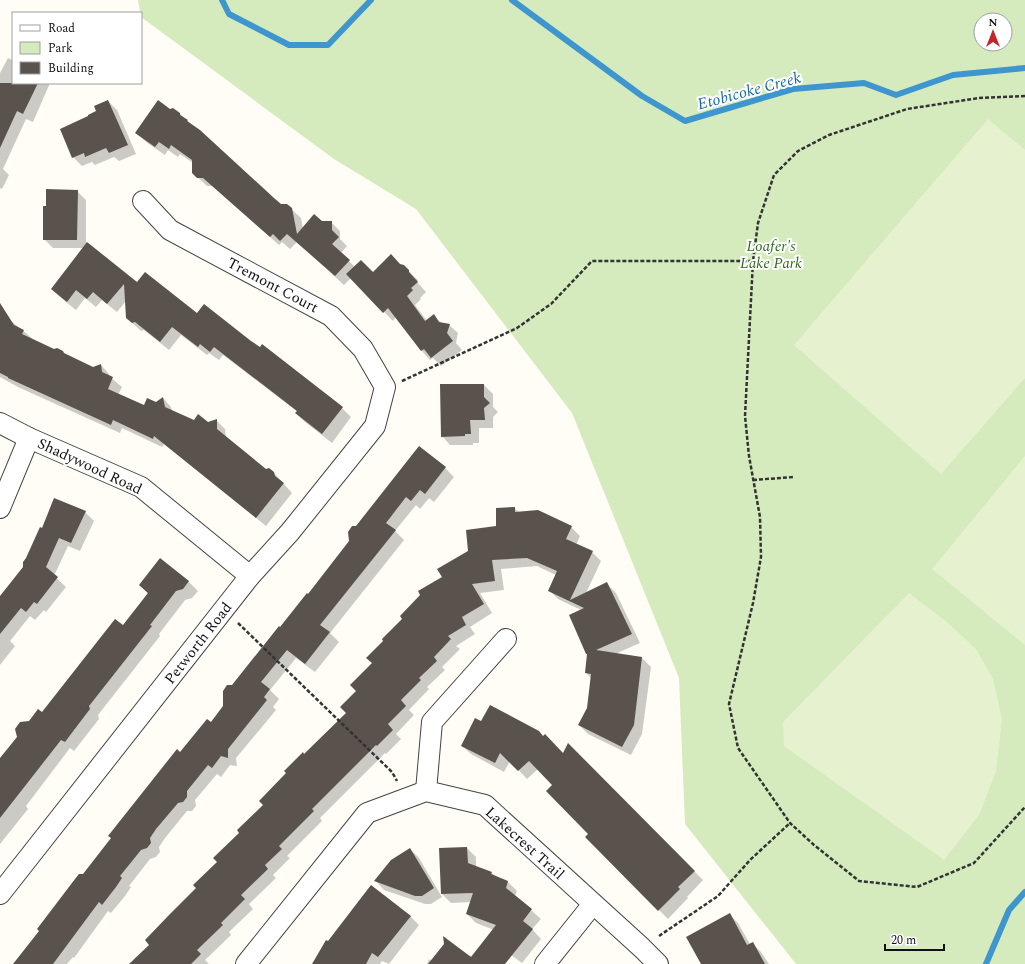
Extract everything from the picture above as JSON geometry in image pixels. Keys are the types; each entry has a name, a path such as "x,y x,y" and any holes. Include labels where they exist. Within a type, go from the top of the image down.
{"street":[{"name":"Tremont Court","path":"143,201 170,230 331,316 363,349 393,384"},
{"name":"Petworth Road","path":"0,894 250,576 290,532 375,426 393,384"},
{"name":"Shadywood Road","path":"0,423 29,438 141,487 250,576"},
{"path":"0,508 29,438"},
{"path":"246,964 367,813 426,791 432,722 506,639"},
{"name":"Lakecrest Trail","path":"426,791 485,805 658,964"},
{"path":"545,964 593,904"}],"path":[{"path":"1025,96 979,98 907,109 829,135 798,151 774,175 758,223 753,261 745,416 749,456 760,517 761,557 753,603 729,704 738,748 790,823 814,845 859,881 917,887 974,863 1025,807"},
{"path":"393,384 517,328 550,304 592,261 753,261"},
{"path":"753,480 794,477"},
{"path":"235,620 392,772 406,799"},
{"path":"642,948 718,896 750,860 790,823"}],"green space":[{"name":"Loafer's Lake Park","path":"138,0 1025,0 1025,964 796,964 685,824 679,678 572,413 416,209 334,159 142,18 142,12 140,12"},
{"path":"988,119 1025,150 1025,378 941,474 794,345"},
{"path":"1025,456 1025,645 932,569"},
{"path":"909,593 947,622 976,649 993,679 1002,719 996,772 979,815 944,860 784,746 783,722"}],"building":[{"path":"0,83 38,84 23,114 17,111 0,148"},
{"path":"108,100 128,145 109,153 106,148 85,157 84,153 72,158 60,129 88,116 96,111 94,106"},
{"path":"158,100 170,109 173,108 180,113 180,115 200,130 281,204 287,204 292,208 297,234 314,214 322,221 332,221 332,230 339,237 332,244 350,260 335,276 287,234 280,241 273,234 270,237 203,178 197,178 192,173 192,160 171,145 169,149 159,142 155,147 135,133"},
{"path":"46,189 78,190 77,240 43,240 43,206 46,206"},
{"path":"87,242 137,282 145,272 197,313 204,304 251,341 260,347 262,344 343,407 322,434 295,413 297,411 214,347 210,352 200,344 198,347 172,327 160,342 135,322 132,323 126,318 124,284 107,304 93,292 87,299 76,290 67,302 51,289"},
{"path":"391,254 400,264 404,265 409,270 418,282 411,288 413,290 407,296 425,321 434,314 439,322 450,324 447,333 453,341 431,358 424,349 421,351 388,308 383,313 346,274 361,260 373,272"},
{"path":"0,303 14,325 24,330 22,334 54,349 57,348 93,367 101,364 102,372 113,377 108,389 144,405 147,398 156,402 163,397 165,407 194,420 198,414 208,422 217,419 217,429 266,469 269,468 274,472 275,476 284,483 256,518 154,436 153,439 113,420 111,425 0,373"},
{"path":"440,384 484,384 484,397 490,403 484,408 485,420 470,420 471,434 465,434 465,436 441,437"},
{"path":"419,446 446,467 425,494 420,490 411,501 406,497 386,523 396,530 320,625 330,632 305,664 287,650 261,682 270,689 264,697 267,700 228,749 228,758 221,756 212,768 208,765 187,791 187,797 183,802 178,803 156,829 150,838 151,843 147,848 141,850 120,876 122,878 116,887 102,905 99,902 53,964 13,964 39,931 37,929 75,879 79,874 83,874 111,838 108,836 177,749 180,752 207,719 211,722 223,706 223,691 227,685 232,685 279,626 280,627 307,593 308,594 349,541 348,532 352,526 356,526"},
{"path":"54,498 86,511 71,543 59,538 46,567 58,577 37,604 34,602 26,612 21,608 0,634 0,596 23,567 23,562 40,527 42,528"},
{"path":"515,507 515,512 538,510 572,526 566,539 593,551 570,600 607,582 632,634 596,650 642,657 634,725 622,747 578,725 587,708 591,674 585,673 587,654 569,615 584,608 548,591 557,571 527,558 492,560 495,581 472,584 484,604 462,617 466,625 448,636 451,639 434,657 437,661 419,678 421,680 401,700 406,706 388,724 393,730 312,809 314,811 279,846 282,849 265,865 268,869 241,895 245,899 221,923 223,925 197,950 201,954 191,964 129,964 149,945 145,940 196,888 193,885 217,862 213,858 239,833 237,830 263,805 259,801 286,773 284,771 303,752 304,754 346,713 340,707 356,691 350,685 372,663 366,658 402,619 400,616 420,595 418,591 442,577 437,569 468,551 466,530 496,526 496,508"},
{"path":"160,558 189,581 183,589 176,591 150,625 152,626 89,706 90,709 65,742 61,740 0,818 0,758 17,737 15,729 20,722 29,721 38,709 42,712 115,619 123,625 148,593 139,585"},
{"path":"490,705 539,731 543,736 545,734 563,753 568,743 695,871 678,887 680,889 658,911 585,837 588,834 546,791 552,785 529,761 518,771 500,753 495,763 461,746 475,718 481,721"},
{"path":"467,847 468,863 492,872 491,874 508,881 506,888 532,909 523,921 533,929 505,964 428,964 444,944 443,936 471,957 496,925 466,914 473,893 441,894 439,848"},
{"path":"410,848 434,888 422,896 415,896 374,881 391,860"},
{"path":"371,885 411,916 378,957 372,953 366,964 312,964 326,940 328,941"},
{"path":"730,913 747,945 753,942 765,964 701,964 686,937"}],"waterway":[{"name":"Etobicoke Creek","path":"222,0 229,14 289,45 328,45 371,0"},
{"name":"Etobicoke Creek","path":"512,0 642,96 685,121 793,89 864,83 896,95 953,75 1025,68"},
{"name":"Etobicoke Creek","path":"986,964 1009,910 1025,892"}]}
